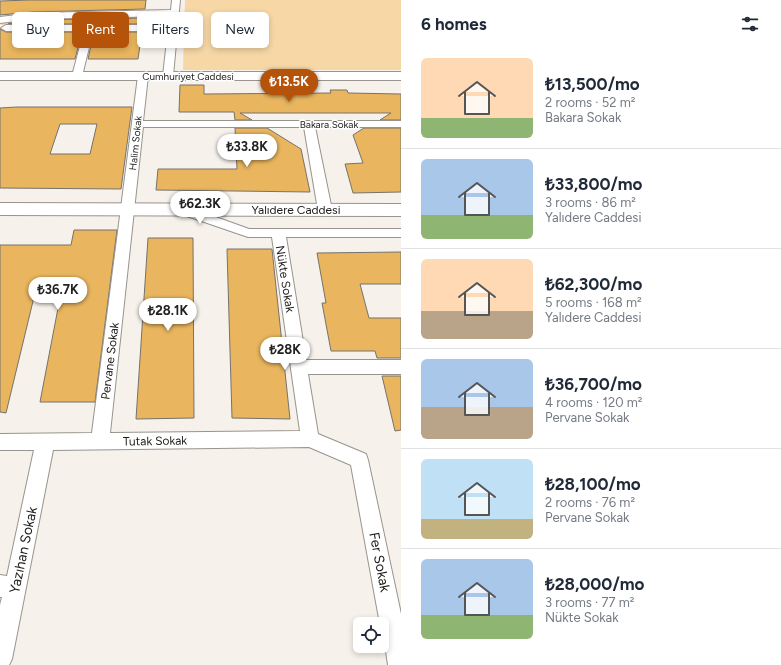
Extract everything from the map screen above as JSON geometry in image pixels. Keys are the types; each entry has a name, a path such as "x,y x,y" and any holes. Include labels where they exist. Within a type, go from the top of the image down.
{"street":[{"path":"174,12 176,0"},
{"path":"0,20 58,12 137,13"},
{"path":"0,28 72,28"},
{"path":"77,76 84,48"},
{"path":"168,76 170,48"},
{"name":"Cumhuriyet Caddesi","path":"0,76 401,76"},
{"name":"Halim Sokak","path":"128,209 143,76"},
{"name":"Bakara Sokak","path":"137,124 401,124"},
{"path":"309,124 325,210"},
{"name":"Yalıdere Caddesi","path":"0,209 401,210"},
{"name":"Pervane Sokak","path":"100,441 128,209"},
{"path":"183,210 248,233 401,233"},
{"name":"Nükte Sokak","path":"278,233 310,439"},
{"path":"299,367 401,367"},
{"name":"Tutak Sokak","path":"0,442 310,439"},
{"name":"Fer Sokak","path":"310,439 359,460 396,620 400,665"},
{"name":"Yazıhan Sokak","path":"0,659 8,586 45,442"}],"shaded area":[{"path":"185,0 401,0 401,70 183,70 184,48 203,48 203,12 185,12"},
{"path":"129,17 137,17 137,25 129,25"},
{"path":"64,18 72,18 72,25 64,25"},
{"path":"12,21 12,25 0,25"}],"building":[{"path":"146,0 145,9 12,12 12,14 0,15 0,1"},
{"path":"129,18 137,18 137,24 129,24"},
{"path":"64,19 72,19 72,24 64,24"},
{"path":"0,29 6,32 12,32 12,48 64,48 64,32 72,32 72,48 78,48 75,59 0,59"},
{"path":"129,32 137,32 137,48 140,48 138,59 88,59 90,48 129,48"},
{"path":"180,85 204,85 204,94 331,93 330,90 347,90 348,93 401,94 401,120 380,120 391,113 240,113 252,120 235,120 234,112 179,112"},
{"path":"132,107 121,189 0,188 0,108","holes":["60,124 97,124 90,154 50,154"]},
{"path":"235,128 267,128 301,149 310,192 156,190 158,169 237,169"},
{"path":"364,128 401,128 401,192 353,193 345,164 363,163 353,135"},
{"path":"74,230 117,230 95,402 40,402 59,303 34,297 6,413 0,412 0,245 71,245"},
{"path":"148,238 193,238 194,418 136,419"},
{"path":"227,249 272,249 290,419 232,418"},
{"path":"401,252 401,284 360,284 369,318 401,318 401,358 377,358 375,351 331,351 322,303 326,303 317,253"},
{"path":"382,376 401,376 401,430 395,431"}]}
